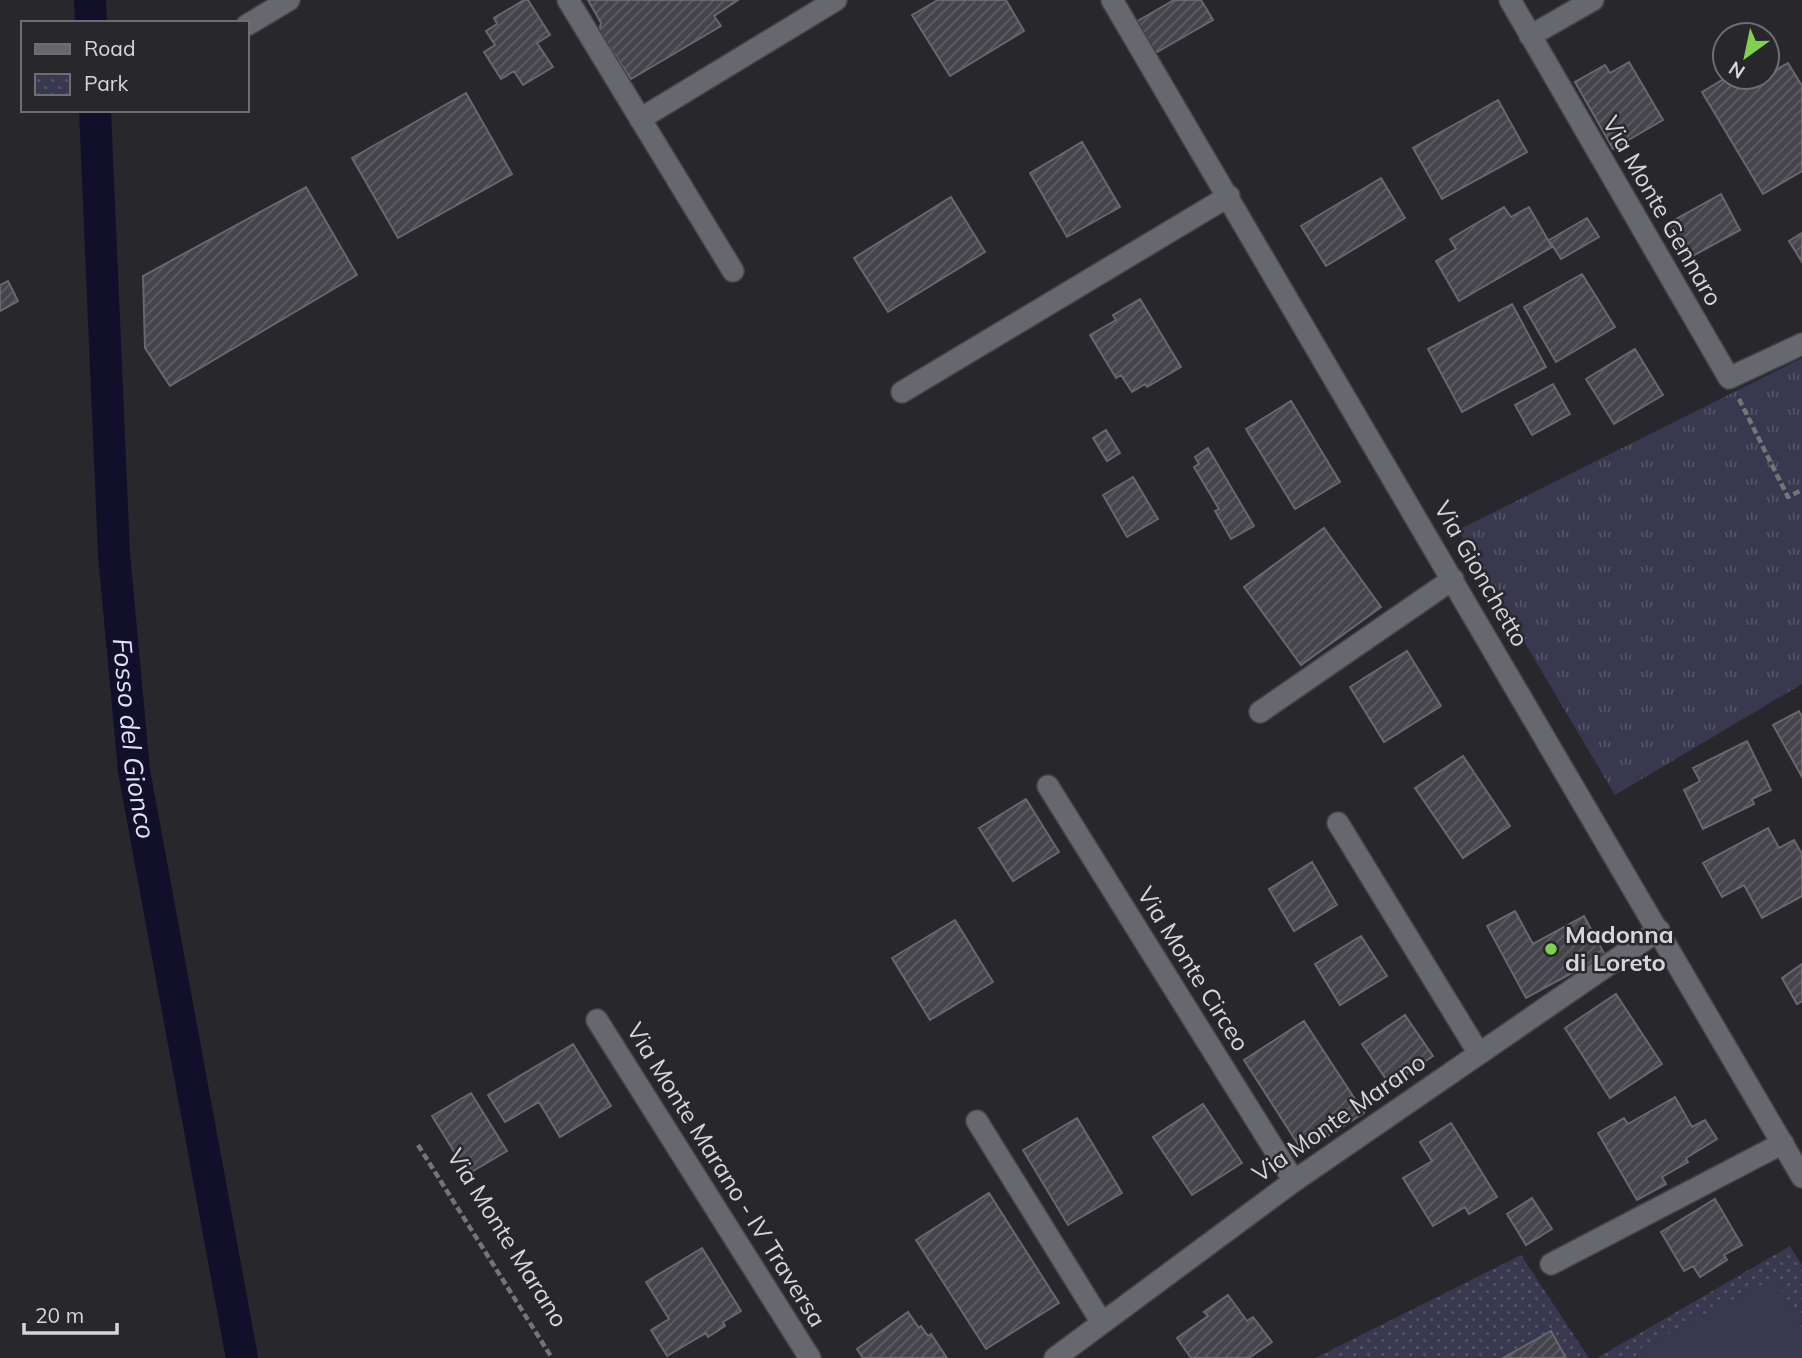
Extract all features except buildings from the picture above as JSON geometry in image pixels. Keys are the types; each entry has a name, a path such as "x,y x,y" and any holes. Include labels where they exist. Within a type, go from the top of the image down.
{"street":[{"path":"248,24 289,0"},
{"path":"568,0 733,271"},
{"path":"640,119 836,0"},
{"name":"Via Gionchetto","path":"1112,0 1229,195 1802,1177"},
{"name":"Via Monte Gennaro","path":"1510,0 1729,378"},
{"path":"1530,36 1592,0"},
{"path":"902,392 1229,195"},
{"path":"1729,378 1802,344"},
{"path":"1260,712 1453,579"},
{"name":"Via Monte Circeo","path":"1048,786 1294,1181"},
{"path":"1338,823 1478,1052"},
{"name":"Via Monte Marano","path":"1055,1358 1294,1181 1659,930"},
{"name":"Via Monte Marano - IV Traversa","path":"597,1020 810,1358"},
{"path":"977,1121 1102,1323"},
{"path":"1551,1264 1783,1143"}],"path":[{"path":"1729,378 1788,497 1802,489"},
{"name":"Via Monte Marano","path":"418,1145 552,1358"}],"green space":[{"path":"1802,358 1802,684 1615,795 1458,530"},
{"path":"1790,1246 1802,1265 1802,1358 1597,1358"},
{"path":"1521,1255 1589,1358 1315,1358"},
{"path":"1775,1278 1802,1328 1802,1358 1646,1358 1641,1348"}],"waterway":[{"name":"Fosso del Gionco","path":"90,0 91,21"},
{"name":"Fosso del Gionco","path":"95,112 114,554 134,771 242,1358"}],"place":[{"name":"Madonna di Loreto","path":"1551,949"}]}
